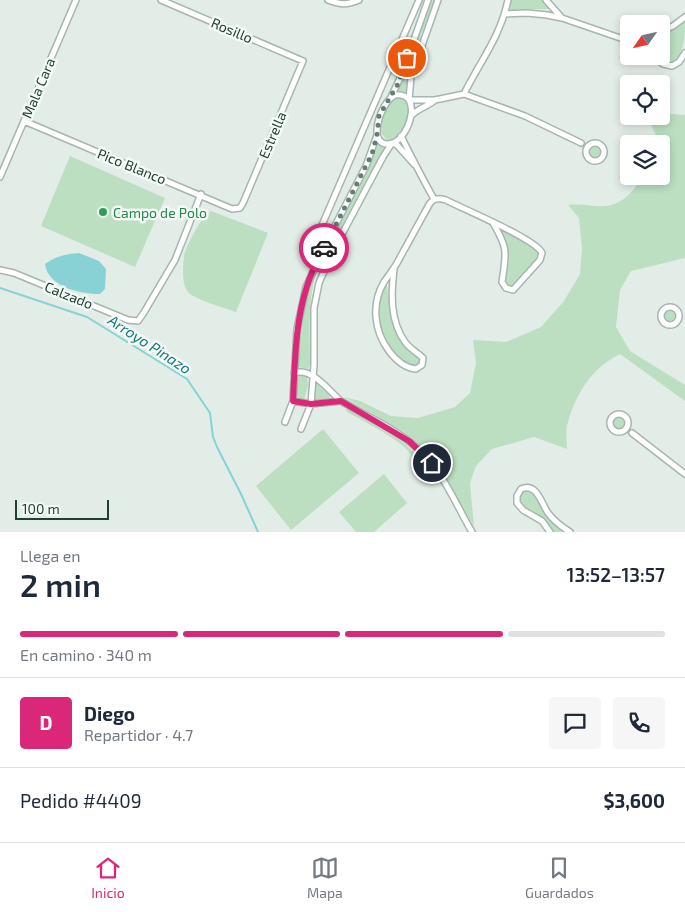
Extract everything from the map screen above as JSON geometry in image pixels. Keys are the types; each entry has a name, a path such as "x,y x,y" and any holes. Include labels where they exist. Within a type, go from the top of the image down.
{"street":[{"name":"Mala Cara","path":"0,177 76,0"},
{"name":"Rosillo","path":"161,0 303,61"},
{"path":"328,0 340,5 359,0"},
{"path":"313,246 419,0"},
{"path":"285,422 293,401 298,329 306,287 328,239 372,154 379,116 401,76 428,0"},
{"path":"301,429 311,404 314,308 319,283 331,254 383,157 392,143 406,129 411,116 412,107 409,100 409,92 413,70 438,0"},
{"path":"464,94 492,47 505,14 508,0"},
{"path":"546,0 562,18"},
{"path":"505,14 537,13 562,18 620,37"},
{"path":"670,27 685,18"},
{"path":"668,65 672,66 679,62 685,53"},
{"name":"Estrella","path":"240,208 303,61"},
{"path":"391,97 399,95 409,100 435,100 464,94 525,116 581,142 600,144 604,149 603,156 599,160 593,161 588,157 581,142"},
{"path":"411,116 415,111 430,105 435,100"},
{"name":"Pico Blanco","path":"24,122 232,208 240,208"},
{"path":"377,135 382,142 396,145 414,164"},
{"path":"401,136 434,200"},
{"path":"586,152 587,147 591,144"},
{"name":"Calzado","path":"0,270 14,273 58,290 128,320 138,321 175,260 201,194"},
{"path":"394,270 392,294 395,320 406,342 422,358 422,365 416,369 403,364 391,354 381,338 376,320 376,301 379,293 394,270 430,203 439,198 493,223 539,248 542,254 538,263 513,290 506,288 502,282 506,266 506,252 493,223"},
{"path":"669,307 675,309 685,320 671,325 665,323 661,315 669,307"},
{"path":"676,323 679,314"},
{"path":"294,373 301,371 312,375 341,401 409,441 424,455 444,480 472,532"},
{"path":"293,401 311,404 341,401"},
{"path":"632,434 626,418 621,414 615,414 611,418 611,428 615,431 632,434 685,474"},
{"path":"622,432 628,424"},
{"path":"550,532 542,521 519,507 517,503 518,491 524,487 534,489 548,513 570,532"}],"green space":[{"path":"432,0 435,0 409,71 406,94 398,89"},
{"path":"510,0 543,0 552,9 512,10 509,8"},
{"path":"685,20 681,52 673,61 670,61 670,28"},
{"path":"400,96 407,100 408,118 403,129 390,141 384,137 381,131 381,116 388,103"},
{"path":"670,114 685,115 685,258 631,271 620,290 616,327 630,351 685,385 685,401 620,354 601,366 581,391 567,425 567,449 534,437 492,449 476,466 470,483 474,526 426,452 404,432 344,397 360,401 391,416 418,418 455,407 470,393 476,363 473,340 506,342 541,327 564,301 580,274 582,249 579,218 568,205 611,205 624,199 637,185 670,185 670,135 656,135 651,125 670,125"},
{"path":"379,143 386,147 316,274 310,308 310,365 308,369 298,367 301,328 308,291 332,234 362,180"},
{"path":"595,144 600,146 602,151 600,156 595,158 590,156 588,151 590,146"},
{"name":"Campo de Polo","path":"70,156 165,198 135,267 41,226"},
{"path":"211,211 268,233 236,312 193,296 186,290 185,286 183,270 185,251 199,224"},
{"path":"505,231 532,245 539,253 538,258 512,286 509,286 506,280 509,255 501,232"},
{"path":"386,283 401,338 420,357 421,361 417,365 409,363 397,355 385,340 379,312 382,292"},
{"path":"670,309 675,311 677,316 675,321 670,323 665,321 663,316 665,311"},
{"path":"301,374 307,376 308,386 304,400 298,398 297,392 298,379"},
{"path":"316,383 330,396 329,398 315,400"},
{"path":"347,408 390,433 427,465 417,461 403,446 377,428 346,411"},
{"path":"618,416 623,418 625,423 623,428 618,430 613,428 611,423 613,418"},
{"path":"323,429 359,473 291,530 256,486"},
{"path":"384,474 407,503 374,532 356,532 339,512"},
{"path":"527,490 534,493 546,516 567,532 553,532 538,514 519,503 520,494"}],"water":[{"path":"79,253 99,261 106,269 105,289 100,294 83,293 66,288 58,284 47,272 45,264 49,261 61,256"}],"waterway":[{"name":"Arroyo Pinazo","path":"0,288 87,317 187,379 210,413 213,437 217,447 258,532"}],"way so far":[{"path":"324,248 372,154 379,116 398,84 407,58"}],"place":[{"name":"Campo de Polo","path":"103,212"}],"route":[{"path":"324,248 311,274 302,302 296,345 293,401 311,404 341,401 409,441 432,463"}]}
